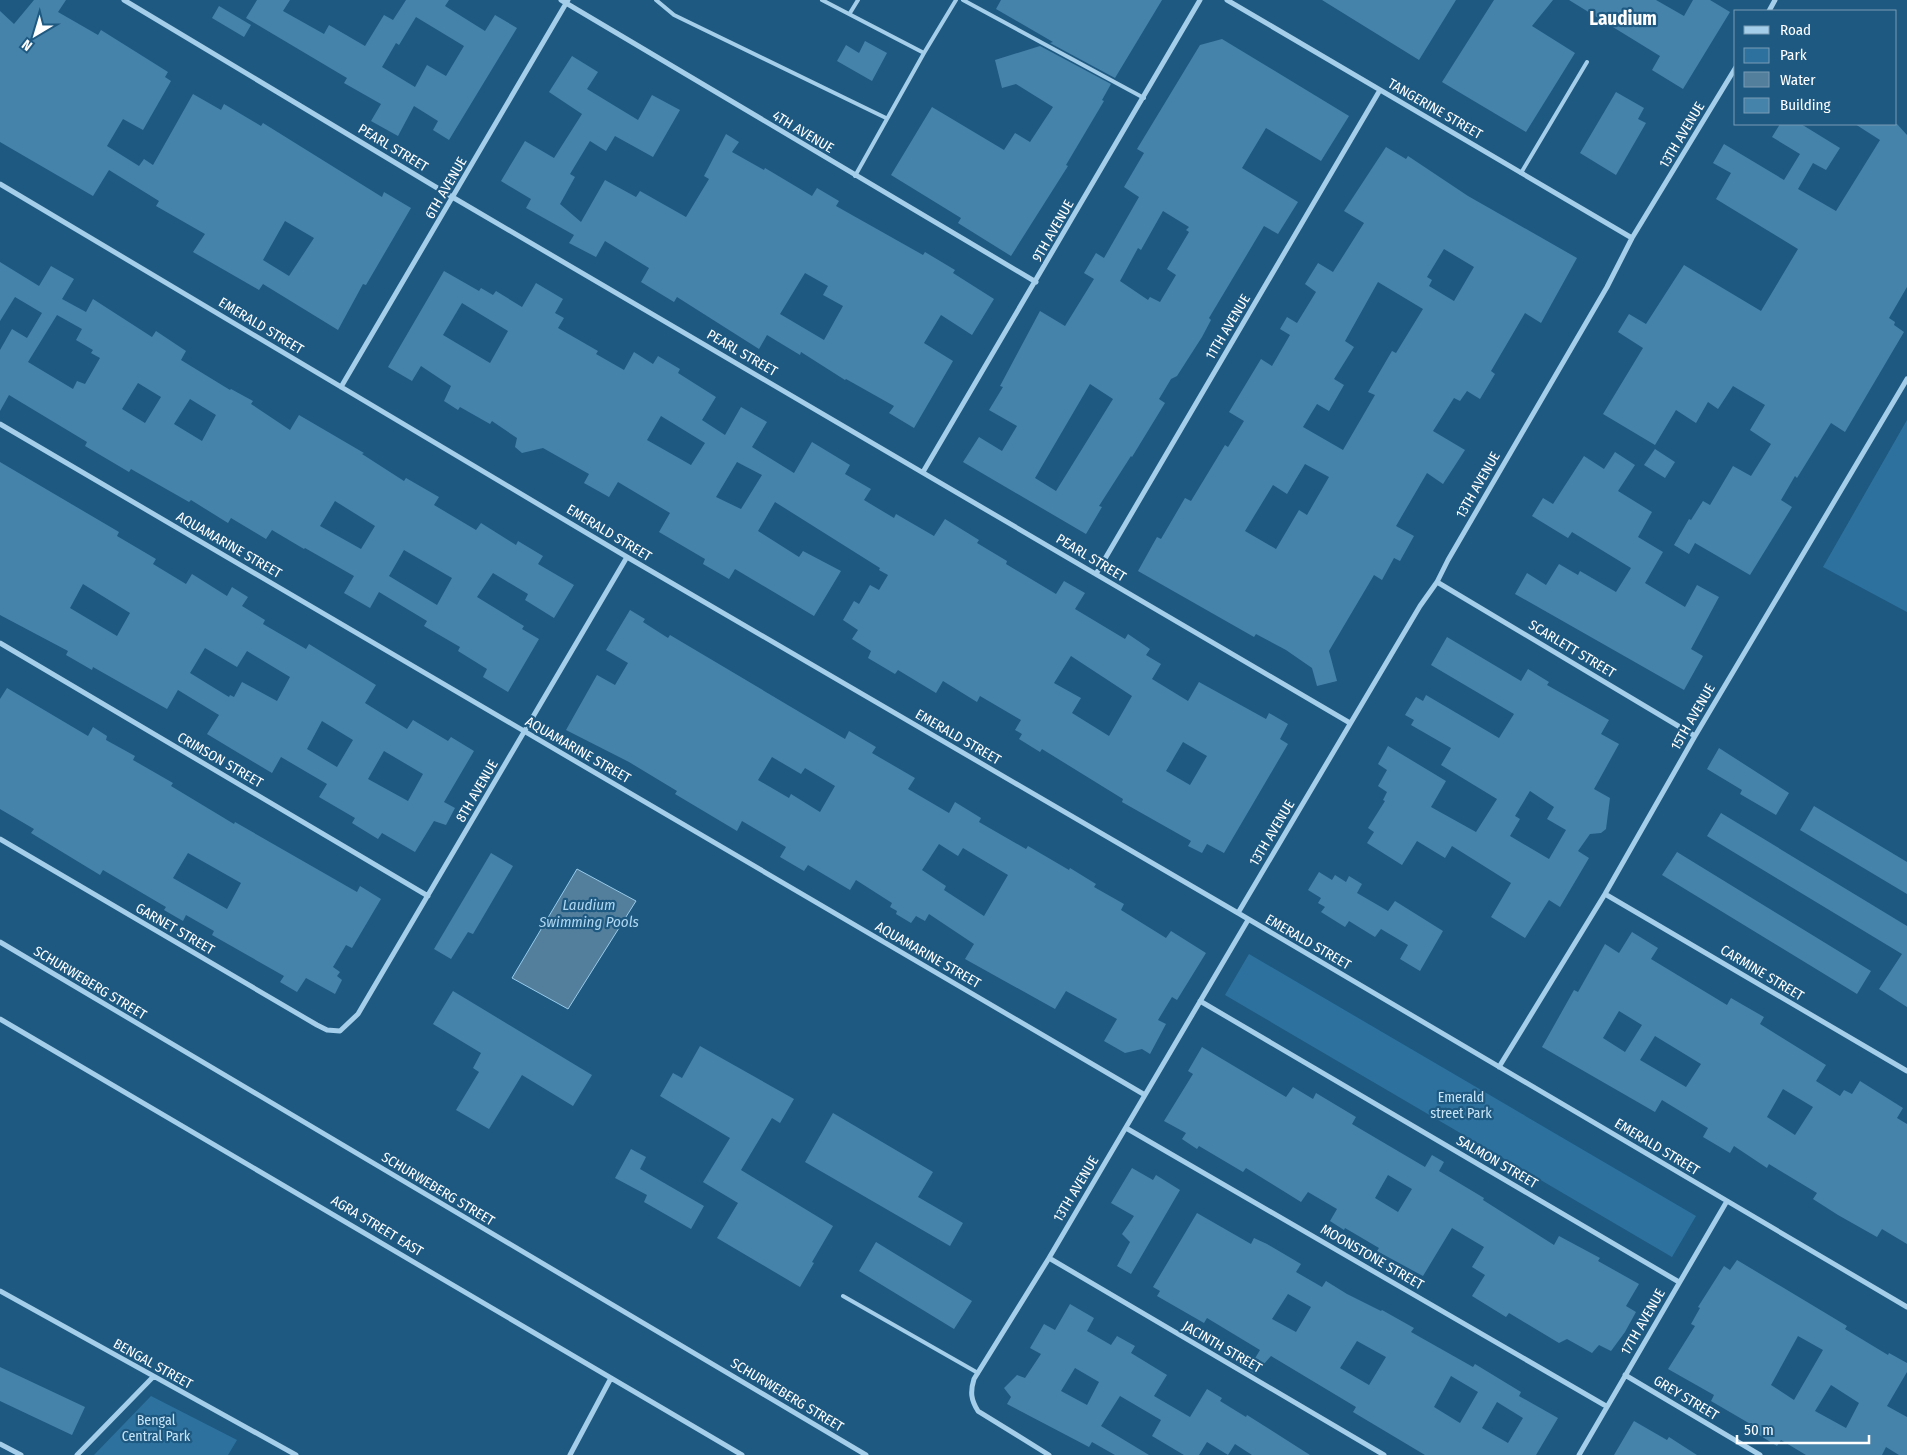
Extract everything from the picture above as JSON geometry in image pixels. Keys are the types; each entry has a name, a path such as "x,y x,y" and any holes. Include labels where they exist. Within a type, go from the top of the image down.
{"street":[{"name":"PEARL STREET","path":"124,0 454,198 1350,724"},
{"name":"4TH AVENUE","path":"561,0 1036,282"},
{"name":"9TH AVENUE","path":"923,472 1200,0"},
{"name":"TANGERINE STREET","path":"1227,0 1632,238"},
{"name":"6TH AVENUE","path":"341,387 454,198 567,2"},
{"name":"13TH AVENUE","path":"1238,913 1420,606 1438,582 1448,560 1607,287 1632,238 1734,71"},
{"name":"11TH AVENUE","path":"1096,574 1380,90"},
{"name":"EMERALD STREET","path":"0,184 627,557 1238,913 1907,1307"},
{"name":"15TH AVENUE","path":"1499,1067 1606,894 1695,736 1906,383"},
{"name":"AQUAMARINE STREET","path":"0,424 1145,1095"},
{"name":"8TH AVENUE","path":"340,1031 358,1014 627,557"},
{"name":"SCARLETT STREET","path":"1438,582 1695,736"},
{"name":"CRIMSON STREET","path":"0,644 428,896"},
{"name":"GARNET STREET","path":"0,839 317,1025 327,1030 340,1031"},
{"name":"CARMINE STREET","path":"1606,894 1907,1071"},
{"name":"13TH AVENUE","path":"1049,1455 986,1417 973,1402 971,1390 978,1373 1049,1258 1248,920"},
{"name":"SCHURWEBERG STREET","path":"0,942 866,1455"},
{"name":"SALMON STREET","path":"1200,1001 1679,1282"},
{"name":"AGRA STREET EAST","path":"0,1018 742,1455"},
{"name":"MOONSTONE STREET","path":"1126,1128 1606,1406"},
{"name":"17TH AVENUE","path":"1579,1455 1727,1201"},
{"name":"JACINTH STREET","path":"1049,1258 1384,1455"},
{"name":"BENGAL STREET","path":"0,1291 296,1455"},
{"name":"GREY STREET","path":"1625,1375 1760,1455"},
{"path":"77,1455 153,1377"},
{"path":"570,1455 611,1378"},
{"path":"0,1444 21,1455"}],"lane":[{"path":"656,0 674,15 886,118"},
{"path":"822,0 924,53"},
{"path":"850,13 858,0"},
{"path":"855,176 886,118 956,0"},
{"path":"963,0 1144,98"},
{"path":"1521,173 1587,62"},
{"path":"842,1296 978,1373"}],"green space":[{"path":"1907,420 1907,612 1823,567"},
{"name":"Emerald street Park","path":"1249,954 1696,1216 1672,1257 1225,995"},
{"name":"Bengal Central Park","path":"151,1396 237,1440 228,1455 94,1455"}],"water":[{"name":"Laudium Swimming Pools","path":"577,869 636,901 568,1009 512,978"}],"building":[{"path":"34,0 66,0 58,12 98,35 101,30 168,72 165,77 171,81 143,130 123,119 107,146 139,166 144,159 153,165 193,94 221,110 224,104 261,126 263,123 382,197 384,192 411,208 366,285 363,284 338,330 263,284 259,290 193,252 205,234 156,206 159,201 109,170 93,196 0,142 0,11 14,24","holes":["285,221 314,238 289,276 263,260"]},
{"path":"257,0 290,0 283,11 324,34 329,25 365,46 384,15 393,20 406,0 449,0 445,6 485,31 495,15 517,28 449,140 433,130 438,121 414,106 398,136 371,121 381,104 344,83 347,78 246,18","holes":["416,17 464,46 446,76 427,65 415,87 382,67 396,43 399,45"]},
{"path":"1001,0 1162,0 1115,78 1050,43 1053,42 996,9"},
{"path":"1322,0 1456,0 1419,60"},
{"path":"1494,0 1553,0 1532,26 1575,53 1526,132 1442,82"},
{"path":"1569,0 1656,0 1684,16 1693,0 1710,0 1730,12 1683,89 1652,70 1660,56"},
{"path":"219,6 251,25 244,37 212,18"},
{"path":"1222,39 1349,116 1321,161 1266,128 1242,168 1298,202 1278,234 1264,226 1209,318 1211,320 1202,337 1177,376 1171,379 1159,399 1165,403 1099,506 1102,507 1086,534 963,462 979,437 1002,451 1017,426 989,410 1003,387 1000,386 1040,311 1065,326 1094,279 1084,273 1096,253 1104,258 1139,197 1124,187 1144,153 1137,149 1200,45","holes":["1163,211 1189,227 1186,230 1189,232 1167,269 1176,275 1160,302 1150,297 1148,300 1120,281 1138,248 1141,250","1090,384 1113,399 1056,491 1035,478"]},
{"path":"865,41 887,53 872,81 837,61 846,45 859,53"},
{"path":"1040,46 1111,84 1102,100 1104,101 1066,165 1068,166 1011,256 958,223 961,218 891,175 932,107 1004,150 1015,133 1030,142 1053,107 1016,84 1002,88 995,60"},
{"path":"572,56 598,72 587,89 638,120 652,95 680,110 653,157 615,136 606,151 590,141 570,174 575,177 560,204 581,222 605,180 636,197 640,191 686,217 709,179 704,176 726,134 739,142 732,152 764,170 765,168 812,196 817,188 839,201 836,206 923,255 925,252 955,270 953,273 994,299 972,335 941,315 924,343 953,361 914,428 889,413 894,406 845,380 801,352 800,355 767,335 759,349 677,297 674,302 641,282 649,268 605,241 596,257 569,243 574,235 526,208 531,199 501,181 525,141 554,158 582,114 549,92","holes":["805,273 828,286 823,295 843,306 824,340 780,314"]},
{"path":"1616,92 1644,108 1638,119 1646,123 1616,175 1580,153"},
{"path":"1897,124 1907,135 1907,287 1889,318 1895,322 1894,325 1904,332 1845,432 1831,423 1797,478 1795,476 1781,500 1792,507 1750,575 1695,543 1689,554 1674,545 1689,519 1691,520 1703,501 1710,505 1733,466 1751,476 1771,444 1750,430 1765,405 1733,386 1718,409 1708,402 1696,423 1676,410 1655,445 1603,414 1643,348 1618,332 1629,314 1646,324 1684,265 1761,311 1798,249 1716,199 1731,173 1713,163 1724,144 1784,180 1800,154 1772,137 1779,125 1803,125 1840,148 1826,170 1813,163 1798,189 1836,211 1880,140 1857,125"},
{"path":"1386,147 1406,159 1408,156 1468,196 1577,258 1541,323 1525,313 1491,371 1495,374 1480,399 1467,391 1460,401 1454,398 1433,431 1465,450 1443,484 1427,473 1396,526 1414,536 1400,561 1394,558 1382,580 1374,575 1329,651 1337,681 1317,686 1312,668 1286,650 1256,634 1254,637 1138,571 1157,537 1161,539 1185,498 1191,501 1225,445 1228,447 1244,421 1229,412 1261,359 1272,366 1290,335 1280,329 1287,317 1297,323 1316,292 1305,284 1318,263 1333,272 1364,223 1344,211","holes":["1444,249 1474,267 1454,301 1429,286 1432,280 1427,277","1378,282 1423,309 1396,353 1392,351 1368,392 1375,395 1343,450 1303,427 1317,404 1329,411 1344,385 1334,379 1354,347 1345,341","1305,464 1329,477 1307,515 1299,510 1276,549 1245,531 1273,485 1287,494"]},
{"path":"0,262 39,286 51,266 74,279 62,299 86,312 93,299 152,337 156,331 186,351 181,360 230,390 253,401 251,404 290,430 299,415 364,453 362,454 404,481 406,478 439,497 434,505 476,530 481,523 516,545 518,541 543,556 538,564 574,585 554,618 525,600 528,594 493,573 477,597 524,626 522,629 539,639 508,692 483,677 487,669 458,651 460,647 424,626 427,621 379,592 370,608 344,593 354,576 305,548 272,530 266,539 231,518 228,523 191,500 189,502 131,469 129,472 85,446 87,442 9,395 0,411 0,350 12,329 27,338 42,313 15,297 0,321","holes":["57,315 82,329 76,340 93,350 91,353 100,358 85,384 77,381 73,389 28,362","138,383 161,397 145,423 122,409","190,399 216,415 202,441 174,424","335,501 375,526 361,549 320,526","404,550 452,578 437,605 389,576"]},
{"path":"444,271 479,291 481,288 493,295 496,291 522,307 536,283 563,299 555,313 564,318 558,328 598,351 596,354 624,370 634,352 653,364 658,356 680,369 678,373 716,397 702,420 725,435 741,407 767,422 752,447 794,473 812,442 850,465 845,474 871,489 864,500 894,518 896,514 934,536 945,519 979,540 977,543 1007,561 1006,564 1056,594 1064,581 1085,593 1075,609 1125,639 1128,634 1150,649 1146,655 1161,664 1152,679 1188,701 1199,682 1266,719 1269,713 1288,724 1280,739 1288,744 1224,853 1207,844 1202,853 1188,846 1191,841 1122,802 1123,799 1042,749 1040,752 1019,739 1022,734 1015,730 1021,720 980,696 977,702 943,681 936,693 898,670 895,674 868,658 871,651 852,639 858,630 843,620 854,601 859,604 870,585 879,590 888,575 879,570 880,568 775,502 758,531 799,557 803,551 841,571 814,616 735,569 729,579 703,564 705,559 659,532 670,513 618,482 609,497 584,483 589,474 543,448 522,453 515,447 517,438 492,421 490,424 460,407 458,410 444,401 451,386 421,366 412,381 388,367","holes":["462,303 508,331 490,363 443,335","661,416 705,443 691,465 647,440","737,462 762,475 741,509 716,497","1071,656 1132,696 1109,736 1072,713 1081,698 1054,683","1183,742 1207,756 1190,785 1166,771"]},
{"path":"1655,449 1675,462 1665,478 1644,465"},
{"path":"1615,452 1635,465 1618,491 1652,512 1638,537 1663,552 1645,583 1685,607 1697,585 1719,597 1691,649 1703,656 1684,690 1515,594 1527,573 1546,585 1559,564 1578,575 1580,571 1616,592 1631,568 1572,532 1568,538 1532,516 1543,498 1553,504 1584,456 1604,469"},
{"path":"0,462 119,532 117,536 156,559 153,564 186,584 192,574 227,596 232,587 248,597 242,606 265,620 263,624 306,649 309,644 376,685 365,703 407,729 413,720 448,741 451,737 474,751 444,802 455,808 446,825 434,821 415,852 382,833 378,839 352,823 355,818 319,797 327,784 281,757 272,773 207,734 219,715 178,690 167,709 93,667 92,670 66,655 68,651 0,615","holes":["83,584 130,613 117,636 70,608","205,648 237,667 247,651 290,677 277,701 242,682 234,697 230,695 229,697 190,673","322,721 353,740 337,767 307,749","384,751 423,774 408,801 368,779"]},
{"path":"630,610 645,619 643,622 668,638 670,635 845,739 849,731 876,747 872,753 915,778 908,789 949,813 955,802 981,818 979,822 1026,849 1028,846 1069,870 1070,868 1096,884 1094,887 1124,904 1121,910 1166,938 1171,931 1206,953 1177,1000 1172,997 1158,1020 1166,1024 1150,1054 1142,1049 1125,1053 1104,1041 1117,1019 1066,991 1055,1009 965,959 974,944 929,914 925,921 916,916 911,923 896,914 897,911 890,907 892,903 856,880 850,890 808,865 804,871 780,857 786,847 742,821 737,831 675,794 677,791 629,762 566,730 597,675 615,685 628,663 606,650","holes":["772,757 801,774 805,768 835,786 820,812 791,794 789,798 758,780","939,844 958,856 963,848 1008,875 984,916 944,890 946,886 922,870"]},
{"path":"1447,637 1521,681 1528,669 1549,682 1547,685 1609,720 1601,734 1619,744 1594,789 1610,798 1606,829 1601,833 1590,834 1578,851 1589,858 1560,907 1549,900 1525,938 1491,917 1511,883 1452,846 1445,858 1417,841 1402,865 1367,843 1374,832 1368,828 1385,801 1383,800 1387,792 1378,786 1387,770 1378,764 1388,746 1446,781 1431,807 1476,832 1497,799 1441,765 1451,748 1411,725 1414,720 1405,715 1416,697 1423,701 1426,695 1499,738 1514,714 1431,665","holes":["1530,791 1554,807 1547,819 1566,830 1549,859 1510,836 1520,819 1515,816"]},
{"path":"7,688 88,736 93,727 107,736 106,740 135,756 133,760 173,783 171,786 234,824 235,822 357,892 360,886 381,899 352,948 346,945 333,967 340,972 337,976 342,980 335,994 306,978 297,992 280,982 284,976 212,935 214,931 186,915 183,921 164,910 166,907 103,870 100,875 31,833 34,829 0,809 0,699","holes":["188,853 241,883 227,909 173,878"]},
{"path":"1719,748 1789,793 1776,815 1740,794 1742,790 1707,769"},
{"path":"1814,806 1907,862 1907,894 1800,830"},
{"path":"1721,813 1907,926 1907,1007 1879,989 1902,954 1707,836"},
{"path":"1677,852 1871,971 1857,994 1662,875"},
{"path":"491,853 513,866 473,934 468,932 451,959 434,949"},
{"path":"1319,872 1332,880 1335,875 1346,882 1349,876 1362,884 1357,893 1388,911 1395,901 1443,931 1420,971 1400,959 1408,945 1381,929 1375,937 1349,921 1345,927 1321,912 1325,907 1318,903 1321,898 1308,890"},
{"path":"1632,932 1658,948 1651,959 1727,1005 1731,998 1764,1017 1760,1024 1826,1065 1816,1081 1840,1096 1844,1090 1852,1094 1860,1081 1903,1108 1897,1118 1907,1124 1907,1244 1882,1229 1877,1237 1838,1215 1813,1199 1817,1193 1769,1164 1767,1168 1734,1146 1730,1153 1703,1137 1708,1128 1662,1100 1655,1112 1542,1047 1574,990 1578,992 1605,944 1619,953","holes":["1619,1011 1642,1025 1625,1052 1603,1038","1655,1036 1701,1064 1686,1087 1640,1060","1783,1089 1813,1107 1795,1135 1767,1117"]},
{"path":"453,991 592,1075 573,1106 522,1075 489,1129 456,1110 479,1072 473,1068 481,1053 433,1024"},
{"path":"700,1046 794,1099 780,1123 772,1118 741,1170 833,1226 800,1287 717,1238 738,1203 703,1182 730,1138 660,1096 673,1073 682,1078"},
{"path":"1202,1047 1286,1097 1293,1087 1313,1099 1316,1093 1356,1117 1352,1124 1425,1167 1432,1155 1444,1162 1439,1171 1484,1198 1483,1200 1554,1245 1559,1236 1600,1258 1598,1261 1639,1284 1626,1306 1636,1312 1625,1332 1611,1351 1599,1345 1592,1353 1567,1339 1559,1343 1509,1313 1506,1317 1472,1296 1485,1275 1472,1267 1484,1247 1452,1228 1423,1276 1377,1251 1379,1248 1330,1221 1337,1209 1308,1192 1301,1202 1246,1168 1243,1172 1199,1146 1197,1149 1182,1139 1186,1133 1164,1121 1193,1074 1188,1071","holes":["1388,1175 1412,1189 1398,1212 1375,1198"]},
{"path":"833,1113 933,1172 918,1197 963,1223 950,1246 805,1162"},
{"path":"631,1149 646,1157 640,1169 704,1206 691,1229 644,1202 647,1195 615,1178"},
{"path":"1132,1168 1153,1180 1156,1175 1180,1190 1131,1274 1117,1266 1130,1242 1122,1234 1134,1216 1111,1203"},
{"path":"1197,1213 1251,1244 1254,1238 1267,1244 1301,1264 1296,1272 1322,1287 1326,1281 1347,1294 1382,1310 1414,1328 1411,1332 1473,1367 1475,1364 1521,1392 1519,1396 1558,1418 1536,1455 1425,1455 1353,1412 1356,1407 1271,1356 1255,1374 1248,1370 1260,1350 1207,1318 1204,1323 1157,1296 1160,1291 1153,1287","holes":["1288,1294 1311,1307 1296,1332 1272,1319","1357,1341 1386,1357 1369,1385 1340,1368","1451,1376 1478,1392 1460,1423 1434,1407","1497,1402 1523,1418 1508,1443 1482,1428"]},
{"path":"876,1242 972,1301 954,1329 859,1271"},
{"path":"1737,1260 1847,1326 1845,1329 1888,1355 1889,1353 1907,1363 1907,1372 1887,1406 1907,1417 1907,1455 1899,1455 1886,1447 1882,1455 1806,1455 1781,1440 1777,1446 1756,1433 1759,1429 1711,1401 1714,1395 1668,1369 1695,1326 1691,1324 1700,1308 1698,1307 1724,1266 1730,1270","holes":["1798,1336 1823,1350 1794,1400 1771,1385","1831,1385 1859,1403 1846,1428 1815,1411"]},
{"path":"1070,1304 1094,1318 1087,1331 1111,1345 1117,1336 1135,1346 1131,1353 1167,1375 1154,1396 1190,1417 1207,1389 1222,1398 1220,1401 1246,1417 1247,1415 1310,1455 1252,1455 1235,1444 1228,1455 1207,1442 1199,1455 1184,1455 1152,1436 1161,1420 1120,1396 1101,1426 1149,1455 1115,1455 1092,1442 1089,1447 1007,1404 1011,1397 1004,1388 1017,1375 1025,1378 1041,1354 1030,1348 1044,1324 1055,1330","holes":["1075,1368 1099,1382 1087,1405 1061,1391"]},
{"path":"0,1367 85,1407 72,1435 0,1401"},
{"path":"1634,1421 1667,1440 1669,1437 1697,1455 1614,1455"}],"district":[{"name":"Laudium","path":"1623,18"}]}
